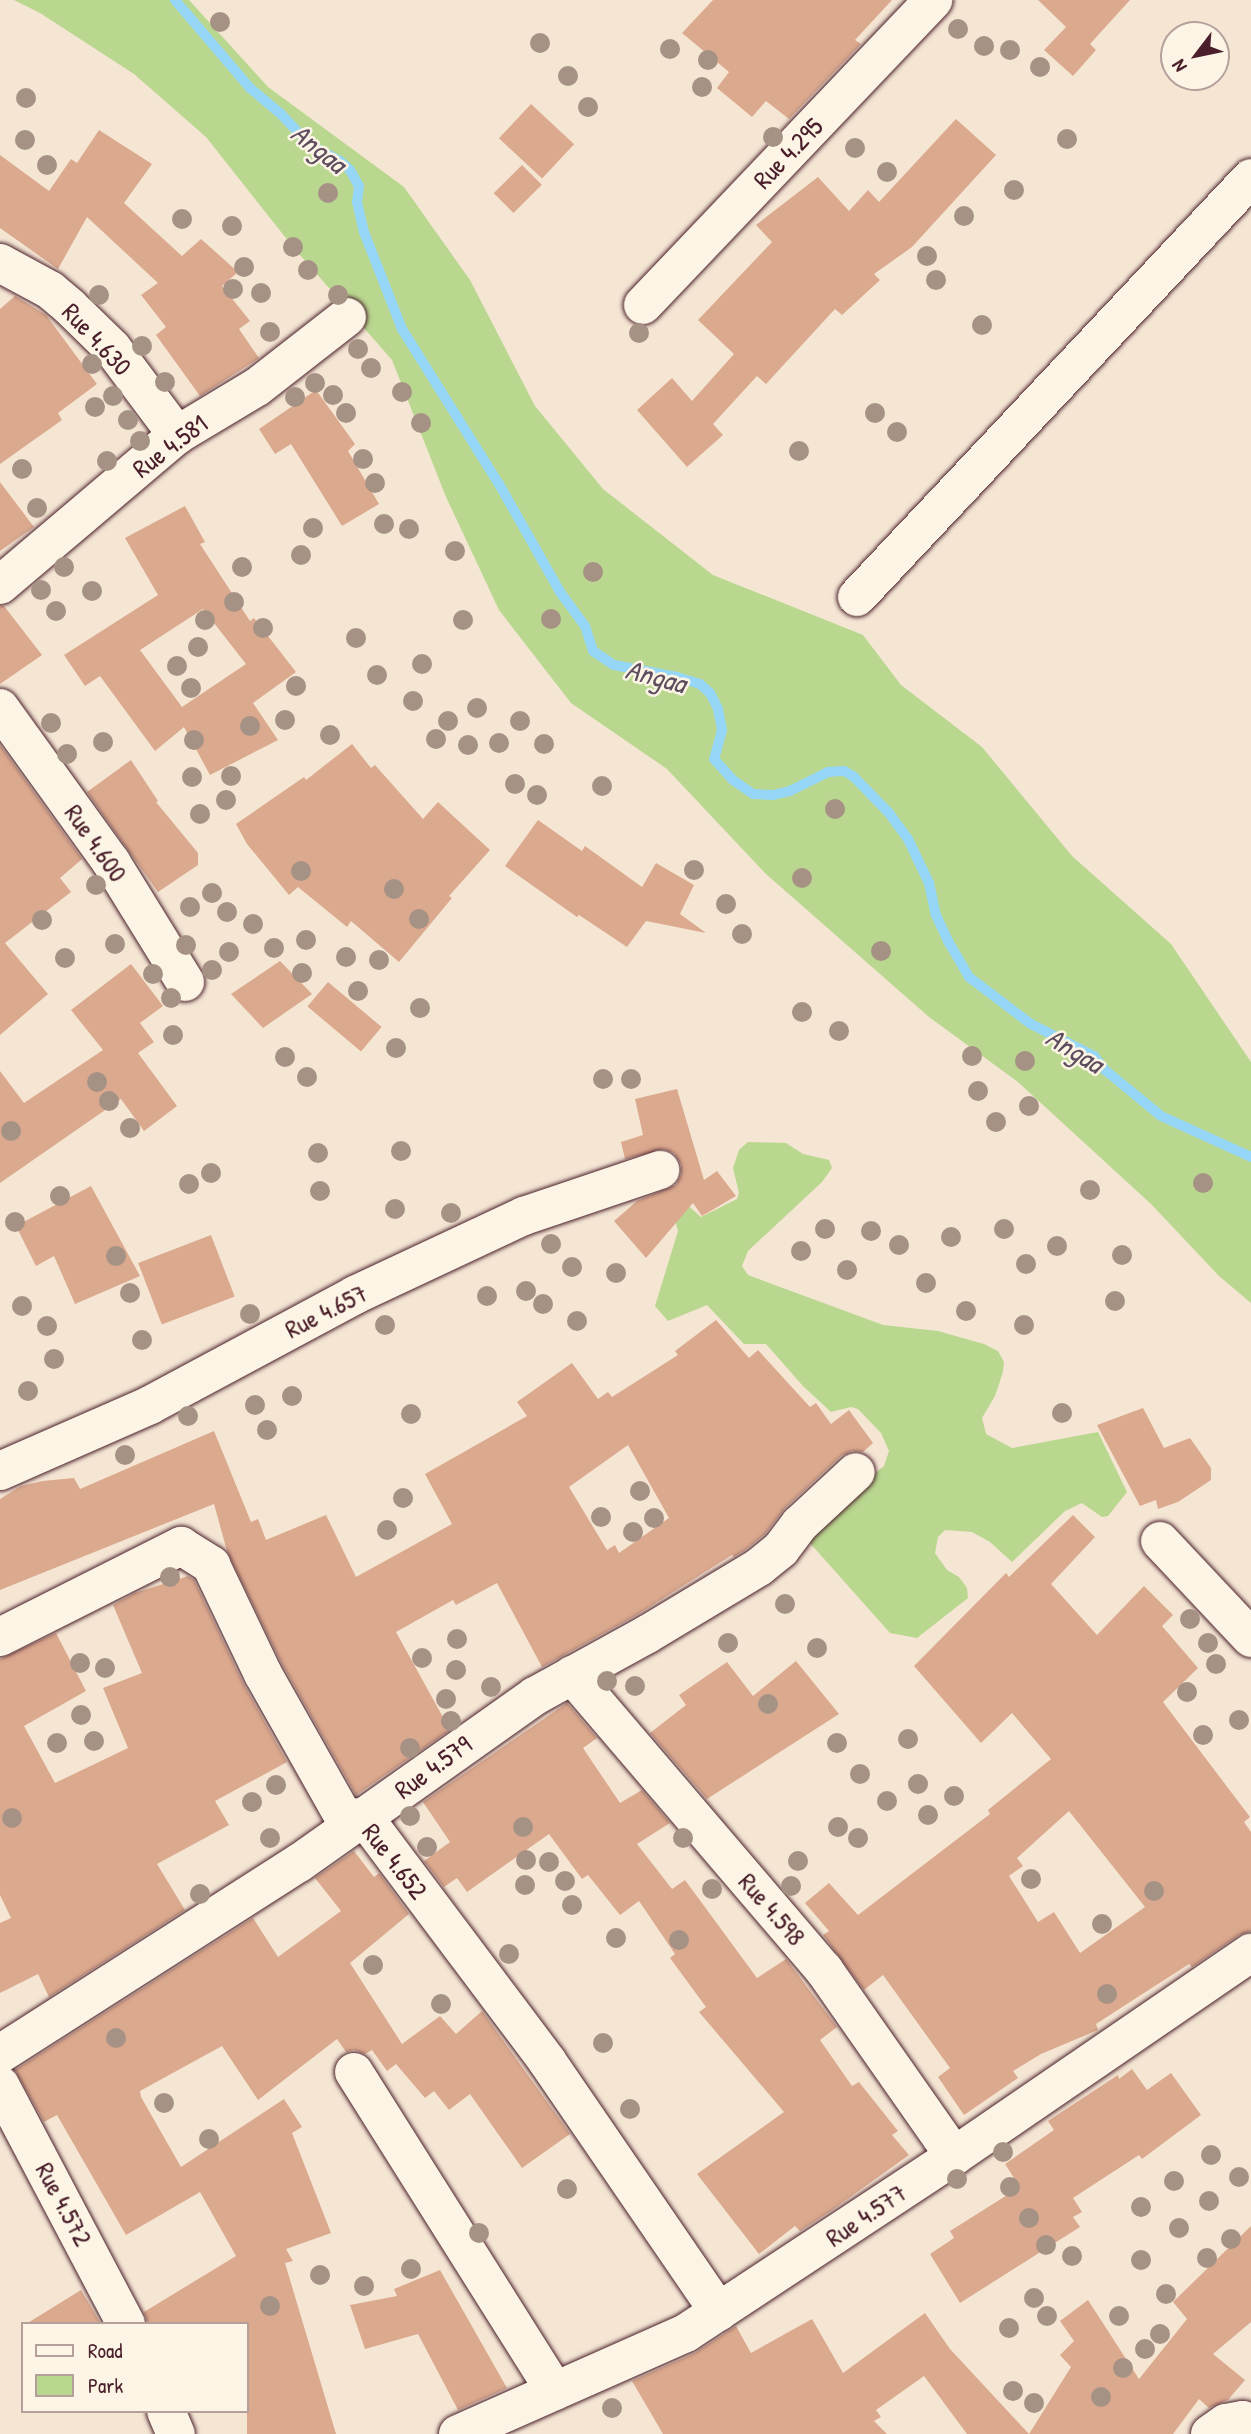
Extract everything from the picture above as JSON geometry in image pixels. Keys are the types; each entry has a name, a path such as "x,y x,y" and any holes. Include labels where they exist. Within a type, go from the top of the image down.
{"street":[{"name":"Rue 4.295","path":"643,305 933,0"},
{"path":"858,597 1251,178"},
{"name":"Rue 4.630","path":"0,263 50,290 70,307 112,348 177,435"},
{"name":"Rue 4.581","path":"0,585 177,435 257,387 347,317"},
{"name":"Rue 4.600","path":"0,708 111,862 185,982"},
{"name":"Rue 4.657","path":"0,1471 150,1405 355,1295 524,1216 660,1170"},
{"name":"Rue 4.579","path":"0,2054 299,1863 511,1712 759,1567 781,1549 800,1524 856,1472"},
{"path":"1160,1541 1251,1638"},
{"name":"Rue 4.652","path":"0,1637 181,1546 211,1565 262,1674 344,1818 364,1817 547,2061 719,2312"},
{"name":"Rue 4.598","path":"572,1675 824,1970 954,2156"},
{"name":"Rue 4.577","path":"458,2434 686,2333 954,2156 1251,1953"},
{"path":"354,2073 555,2391"},
{"name":"Rue 4.572","path":"0,2085 125,2322"},
{"path":"167,2413 176,2434"},
{"path":"1210,2434 1226,2423 1243,2420 1251,2424"}],"green space":[{"path":"14,0 189,0 268,87 404,187 470,280 535,406 603,489 713,575 863,635 901,685 982,747 1072,856 1171,944 1251,1062 1251,1303 1219,1276 1151,1204 1018,1082 929,1017 766,874 667,769 571,703 499,610 446,497 392,360 293,247 206,137 134,74 40,13"},
{"path":"748,1142 786,1143 803,1154 829,1160 832,1168 822,1182 748,1251 742,1266 748,1275 883,1325 938,1331 984,1344 998,1351 1004,1362 1003,1372 995,1396 982,1418 986,1434 1012,1448 1098,1432 1127,1492 1108,1516 1102,1517 1082,1503 1065,1511 1012,1562 990,1542 972,1532 945,1530 938,1537 935,1553 947,1570 959,1577 967,1588 968,1598 917,1638 890,1633 809,1542 814,1523 884,1466 889,1451 881,1433 858,1409 851,1407 831,1412 803,1386 766,1344 744,1344 707,1305 668,1321 655,1306 678,1231 669,1198 674,1193 701,1217 737,1199 739,1193 733,1168 739,1150"}],"building":[{"path":"713,0 892,0 855,40 861,44 789,119 766,101 752,117 717,88 729,72 682,33"},
{"path":"1038,0 1130,0 1090,44 1096,50 1073,76 1044,50 1066,27"},
{"path":"531,104 574,144 542,179 499,138"},
{"path":"956,119 996,155 912,247 874,274 880,280 842,315 835,309 766,384 757,376 713,424 723,435 687,467 637,410 672,378 692,401 734,354 698,320 772,242 756,225 818,177 849,211 868,190 879,202"},
{"path":"99,130 152,164 124,203 182,256 201,239 238,272 222,286 250,321 239,329 259,358 200,396 156,335 166,327 141,295 158,283 87,217 58,269 0,228 0,155 49,191 71,159 77,163"},
{"path":"522,165 542,185 514,213 494,193"},
{"path":"15,296 46,315 97,384 58,413 62,420 0,464 0,309"},
{"path":"316,390 355,444 348,451 379,504 342,526 291,444 275,454 259,429"},
{"path":"0,482 34,527 0,551"},
{"path":"185,506 205,542 200,544 250,621 254,618 296,672 253,703 278,740 210,775 184,727 155,751 100,676 85,686 64,655 158,595 125,538","holes":["203,609 246,664 182,707 140,650"]},
{"path":"0,606 4,606 42,655 0,684"},
{"path":"352,744 371,768 375,765 423,819 438,802 490,850 449,896 452,898 399,962 351,921 347,927 298,887 289,895 247,844 236,824 304,777 306,780"},
{"path":"0,745 82,859 60,878 71,892 5,943 48,994 0,1035"},
{"path":"131,760 158,801 156,802 198,853 198,865 158,892 87,792"},
{"path":"538,820 582,851 585,846 642,887 656,863 694,885 680,914 706,933 646,921 627,947 579,915 577,917 505,866"},
{"path":"280,961 312,994 263,1028 231,994"},
{"path":"131,964 163,1006 140,1023 154,1042 138,1053 177,1106 144,1131 121,1099 0,1183 0,1071 24,1103 103,1050 71,1010"},
{"path":"328,982 382,1027 361,1052 307,1007"},
{"path":"677,1089 704,1180 717,1171 736,1196 702,1216 693,1203 646,1258 614,1221 637,1201 676,1185 681,1175 681,1164 674,1153 664,1149 625,1159 621,1142 643,1135 635,1099"},
{"path":"91,1186 140,1276 75,1304 54,1256 36,1266 16,1226"},
{"path":"211,1235 235,1297 162,1325 138,1263"},
{"path":"716,1320 749,1358 758,1350 810,1407 816,1403 831,1424 849,1410 873,1443 863,1452 852,1451 841,1456 785,1508 765,1534 745,1550 734,1557 732,1555 635,1616 542,1667 497,1583 456,1605 453,1600 396,1632 450,1730 356,1795 282,1664 227,1551 214,1504 0,1590 0,1499 21,1486 43,1481 74,1478 80,1489 214,1431 251,1522 258,1519 266,1540 326,1515 356,1577 452,1524 425,1474 527,1416 517,1402 572,1363 598,1399 608,1392 612,1397 678,1355 675,1351","holes":["628,1445 669,1518 619,1553 615,1545 607,1550 569,1487"]},
{"path":"1143,1408 1164,1448 1190,1438 1211,1468 1211,1480 1178,1502 1158,1509 1156,1500 1140,1506 1097,1425"},
{"path":"1073,1515 1095,1537 1051,1584 1097,1635 1144,1586 1173,1615 1162,1626 1198,1668 1163,1702 1250,1817 1244,1822 1251,1832 1251,1931 1239,1935 1192,1967 1189,1964 1096,2024 1098,2030 1041,2054 1013,2071 1018,2078 964,2115 938,2077 950,2068 883,1975 864,1990 823,1935 829,1931 805,1903 829,1883 858,1915 990,1814 988,1810 1051,1759 1012,1713 981,1743 914,1666 1006,1573 1009,1577","holes":["1069,1811 1145,1907 1080,1953 1054,1912 1038,1922 1009,1876 1023,1866 1017,1858"]},
{"path":"188,1576 194,1580 243,1683 287,1762 215,1801 229,1825 157,1864 185,1910 49,1997 38,1974 0,1993 0,1923 11,1918 0,1895 0,1659 56,1633 86,1691 24,1726 55,1783 128,1748 103,1688 142,1673 113,1605 135,1593"},
{"path":"796,1661 839,1714 707,1799 650,1733 686,1705 679,1695 727,1662 753,1696"},
{"path":"567,1703 597,1738 583,1748 620,1803 642,1790 670,1823 637,1844 672,1889 685,1880 757,1978 786,1959 837,2027 820,2040 852,2086 859,2082 898,2131 892,2135 909,2155 800,2231 795,2226 759,2254 697,2174 784,2112 699,2012 706,2007 670,1958 675,1954 639,1901 620,1915 588,1875 582,1879 549,1834 467,1892 457,1878 444,1887 424,1861 450,1842 423,1802"},
{"path":"354,1851 374,1877 379,1873 409,1914 350,1963 402,2044 440,2016 456,2034 482,2011 570,2134 522,2168 470,2094 449,2110 434,2091 425,2098 396,2064 387,2071 372,2050 365,2054 354,2050 346,2052 337,2039 258,2100 222,2046 140,2091 181,2167 284,2099 302,2127 292,2133 331,2233 286,2249 293,2261 285,2263 336,2434 247,2434 248,2322 147,2322 144,2312 236,2256 200,2192 126,2235 57,2115 44,2122 15,2070 253,1918 278,1957 341,1911 315,1878"},
{"path":"1132,2069 1147,2090 1171,2073 1201,2115 1142,2159 1139,2155 1073,2198 1082,2212 1073,2217 1080,2227 960,2303 930,2254 954,2238 950,2231 1020,2187 1005,2164 1054,2130 1048,2121 1118,2075 1119,2079"},
{"path":"1251,2226 1251,2322 1213,2354 1245,2380 1228,2400 1209,2408 1199,2399 1173,2434 1029,2434 1071,2367 1060,2355 1074,2341 1060,2321 1088,2300 1139,2379 1187,2319 1173,2302"},
{"path":"440,2270 507,2388 458,2410 418,2334 365,2349 350,2305 397,2296 394,2289"},
{"path":"81,2290 100,2322 29,2322"},
{"path":"925,2313 950,2349 1029,2434 967,2434 924,2376 876,2410 881,2417 874,2421 887,2434 663,2434 632,2381 695,2353 736,2326 751,2353 812,2319 843,2373"}],"waterway":[{"name":"Angaa","path":"175,0 250,88 280,113 309,144 340,161 350,170 359,186 357,202 364,232 402,329 499,484 560,592 585,626 593,651 614,665 700,684 710,693 718,709 722,730 714,759 733,780 753,794 773,795 790,791 828,772 844,771 853,776 889,813 908,839 929,883 936,915 969,977 1031,1024 1094,1056 1105,1070 1161,1116 1251,1157"}]}
